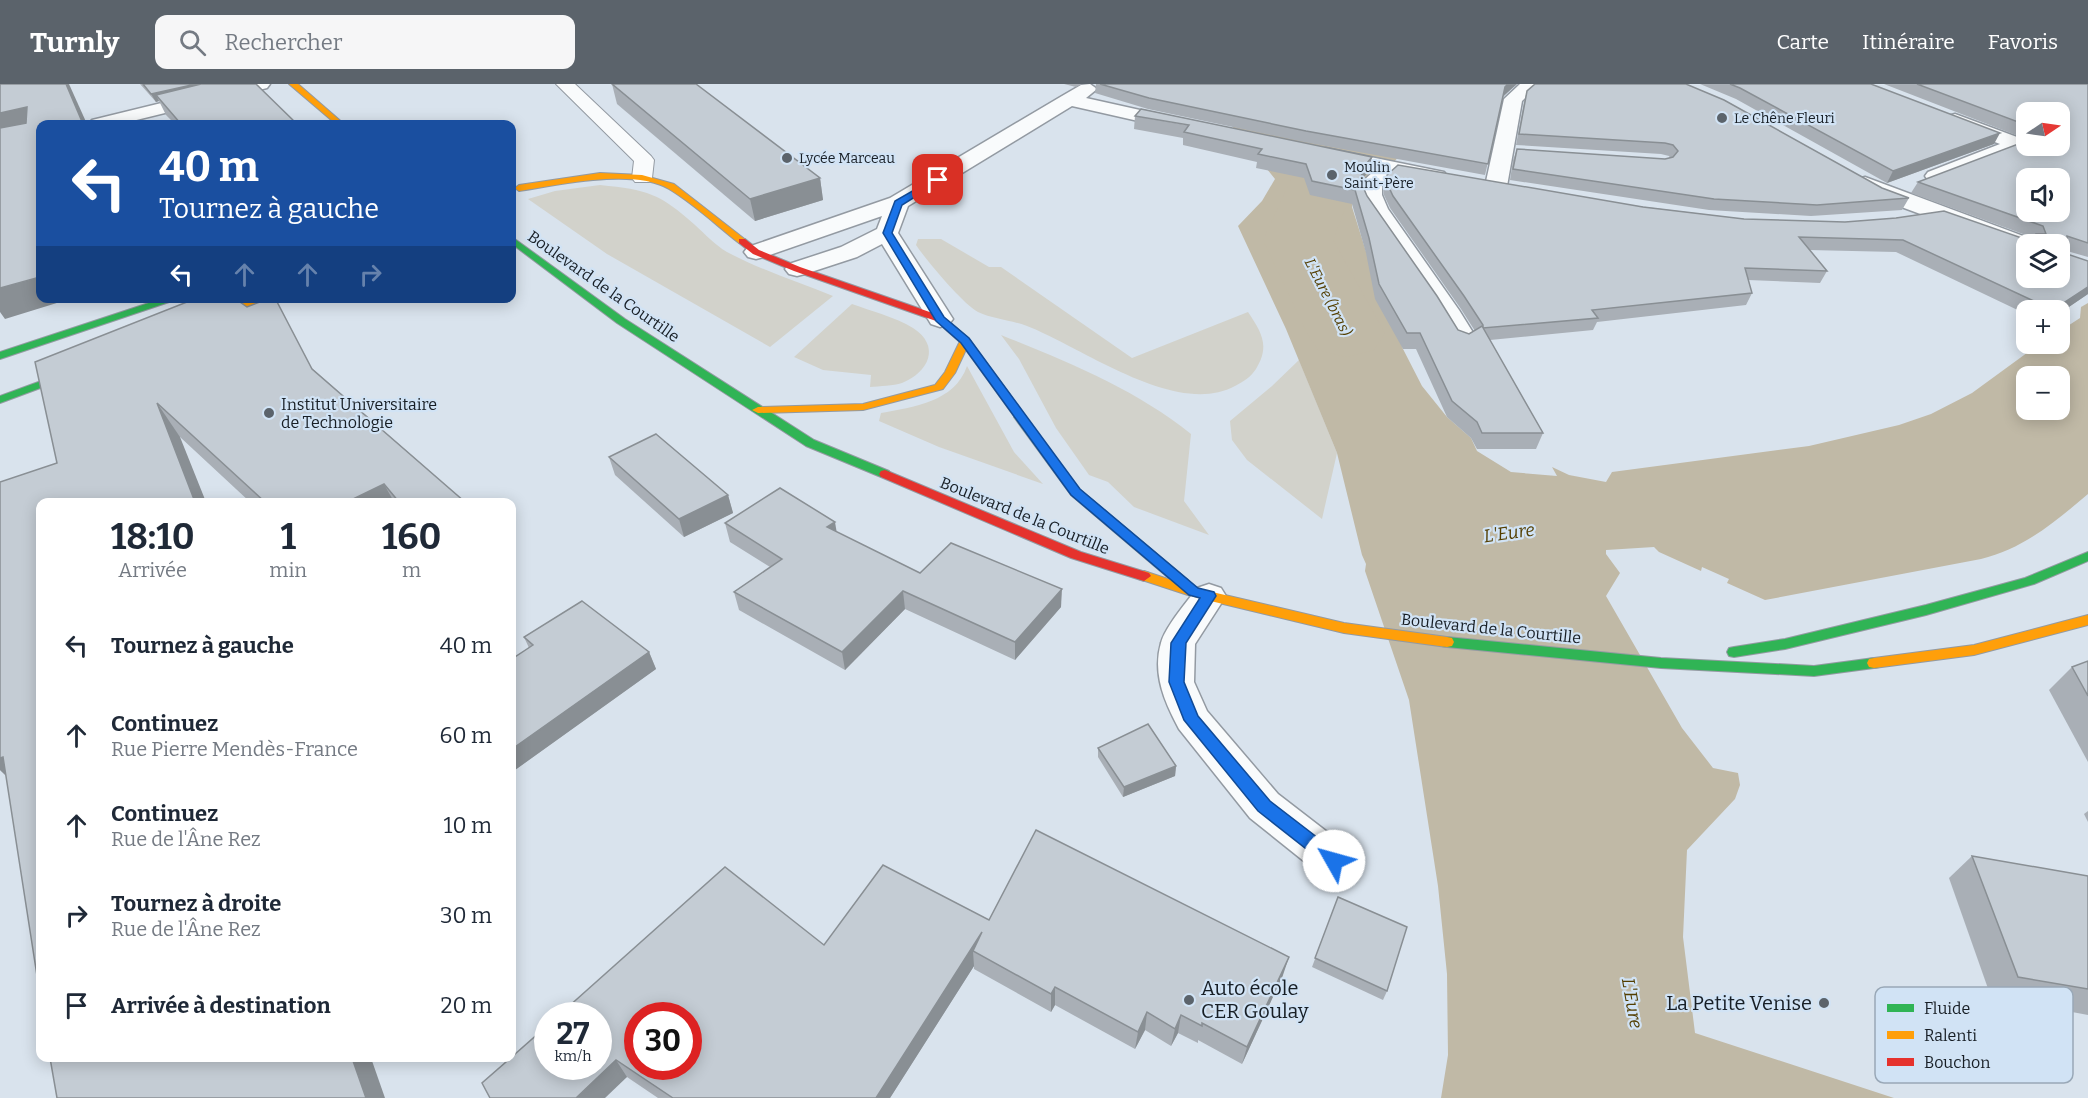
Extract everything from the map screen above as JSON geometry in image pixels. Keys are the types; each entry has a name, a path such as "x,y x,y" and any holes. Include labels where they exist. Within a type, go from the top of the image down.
{"main road":[{"path":"293,84 335,120"},
{"path":"519,188 600,176 642,178 671,186 756,252 797,269 940,319 965,341 1075,492 1202,594"},
{"name":"Boulevard de la Courtille","path":"516,243 621,321 810,443 1076,555 1202,594 1344,628 1489,648 1661,663 1814,671 1974,650 2088,620"},
{"path":"516,253 530,252"},
{"path":"0,356 161,303"},
{"path":"188,328 253,303"},
{"path":"758,410 863,407 939,387 950,374 965,341"},
{"path":"0,400 100,362"},
{"name":"Boulevard de la Courtille","path":"1661,663 1785,644 1926,610 2030,581 2088,556"}],"street":[{"path":"116,120 261,84"},
{"path":"756,252 898,203 1098,84"},
{"path":"1496,186 1513,99 1532,84"},
{"path":"1069,100 1197,128"},
{"path":"1885,193 2018,144 1936,112"},
{"path":"1310,151 1453,179"},
{"path":"1391,167 1372,183 1371,195 1377,209 1447,310 1464,339"},
{"path":"1850,175 1885,193 2016,241"},
{"path":"797,269 849,252 887,233 898,203"},
{"path":"1896,221 1938,213"},
{"path":"887,233 940,319"},
{"path":"1202,594 1179,643 1176,682 1192,720 1264,806 1334,861"}],"lane":[{"path":"565,84 644,160 642,178"},
{"path":"1503,153 1525,154"}],"shaded area":[{"path":"600,185 642,191 652,195 672,206 727,252 833,296 770,347 607,254 528,199 555,191"},
{"path":"918,239 941,239 989,267 1001,267 1132,358 1248,312 1260,333 1263,353 1254,372 1235,386 1211,393 1185,393 1158,387 1101,363 1027,326 978,312 955,292 928,261 916,245"},
{"path":"852,304 899,321 922,335 929,350 925,366 902,383 870,387 871,375 823,370 794,357"},
{"path":"1001,335 1076,366 1124,390 1170,418 1191,434 1184,501 1209,535 1134,507 1108,482 1089,475 1056,428 1019,359"},
{"path":"1299,360 1337,453 1322,519 1247,460 1232,440 1230,421"},
{"path":"967,366 1014,452 1043,484 939,447 879,421 881,413 919,405 943,395 953,388"}],"water":[{"name":"L'Eure","path":"1232,126 1406,148 1394,162 1353,192 1352,207 1369,261 1403,349 1422,386 1447,417 1471,438 1477,451 1511,472 1557,476 1552,467 1569,475 1606,482 1612,472 1809,446 1899,425 1931,414 1972,393 2025,354 2070,354 2070,324 2080,318 2081,307 2088,303 2088,494 2051,524 2011,549 1981,559 1765,600 1727,583 1729,579 1702,567 1701,571 1659,552 1654,547 1606,550 1606,554 1620,573 1606,596 1682,728 1713,768 1738,773 1740,785 1735,799 1687,850 1683,937 1695,1033 1894,1098 1441,1098 1448,1055 1447,974 1438,886 1409,700 1365,571 1366,564 1337,453 1286,329 1238,226 1262,201 1275,179","holes":["1296,184 1340,189 1317,210 1308,198 1309,193"]}],"building":[{"path":"0,84 66,84 81,120 36,120 36,278 0,288 0,128 26,123 27,107 0,113"},
{"path":"143,84 196,84 151,94"},
{"path":"201,84 256,84 293,120 178,120 156,95"},
{"path":"612,84 696,84 820,178 750,199"},
{"path":"1100,84 1508,84 1505,87 1488,164 1306,131 1149,98"},
{"path":"1535,84 1686,84 1724,100 1882,188 1909,198 1817,205 1714,199 1513,169 1517,149 1665,159 1673,157 1678,151 1673,145 1665,143 1519,134 1527,91"},
{"path":"1730,84 1871,84 2000,133 1893,171"},
{"path":"1917,84 2088,84 2088,243 2070,237 2070,234 2046,234 2043,226 2032,222 2070,222 2070,168 2016,168 2016,216 1918,182 2016,145 2016,156 2070,156 2070,102 2016,102 2016,121"},
{"path":"1141,109 1372,157 1362,169 1361,182 1367,196 1458,330 1469,334 1482,326 1543,433 1482,433 1477,422 1452,401 1420,333 1407,333 1379,284 1355,190 1312,181 1306,164 1258,154 1262,149 1184,132 1189,125 1135,116"},
{"path":"1398,165 1643,207 1744,219 1845,222 1944,211 2016,236 2016,288 2070,288 2070,255 2088,261 2088,287 2068,300 2032,300 1903,240 1799,237 1827,271 1745,268 1752,293 1592,310 1598,318 1483,328 1464,296 1393,196 1387,183 1387,175"},
{"path":"184,303 241,303 247,307 257,303 278,303 312,369 460,498 396,498 384,484 355,498 261,498 157,403 193,498 36,498 36,969 3,757 0,758 0,482 57,463 35,362"},
{"path":"656,434 728,495 679,519 609,457"},
{"path":"780,488 835,522 827,527 920,573 951,543 1062,589 1015,642 903,591 842,652 734,592 782,559 725,523"},
{"path":"582,601 649,652 516,746 516,656 533,645 524,637"},
{"path":"2088,661 2088,696 2072,667"},
{"path":"1148,724 1176,766 1124,787 1098,748"},
{"path":"1036,830 1289,957 1247,1047 1202,1023 1202,1026 1181,1015 1175,1029 1147,1012 1138,1032 1055,987 1051,994 973,951 982,932 876,1098 673,1098 646,1080 702,1080 702,1002 624,1002 624,1065 616,1060 612,1064 612,1002 574,1002 725,867 824,945 883,865 989,920"},
{"path":"1972,856 2088,876 2088,989 2018,977"},
{"path":"1338,897 1407,927 1387,991 1315,958"},
{"path":"534,1037 534,1080 595,1080 576,1098 490,1098 482,1083 506,1062 516,1062 516,1053"},
{"path":"51,1062 353,1062 366,1098 57,1098"}],"waterway":[{"name":"L'Eure (bras)","path":"1346,333 1298,240 1343,134 1429,84"}],"traffic: fast":[{"path":"516,243 621,321 810,443 885,474"},
{"path":"0,356 161,303"},
{"path":"0,400 82,369"},
{"path":"1020,417 1075,492 1183,583"},
{"path":"1734,652 1785,644 1926,610 2029,581 2088,556"},
{"path":"1447,642 1661,663 1814,671 1874,663"}],"traffic: slow":[{"path":"293,84 335,120"},
{"path":"519,188 600,176 642,178 671,186 742,241"},
{"path":"203,322 253,303"},
{"path":"758,410 863,407 939,387 950,373 965,341"},
{"path":"1144,576 1194,592 1344,628 1447,642"},
{"path":"1874,663 1974,650 2088,620"}],"traffic: jam":[{"path":"742,241 756,252 797,269 940,319 965,341 1020,417"},
{"path":"885,474 1076,555 1144,576"}],"place":[{"name":"Le Chêne Fleuri","path":"1722,118"},
{"name":"Lycée Marceau","path":"787,158"},
{"name":"Moulin Saint-Père","path":"1332,175"},
{"name":"Institut Universitaire de Technologie","path":"269,413"},
{"name":"Auto école CER Goulay","path":"1189,1000"},
{"name":"La Petite Venise","path":"1824,1003"}],"route":[{"path":"938,180 898,203 887,233 940,319 965,341 1075,492 1194,592 1209,596 1179,643 1176,682 1192,720 1264,806 1334,861"}]}
